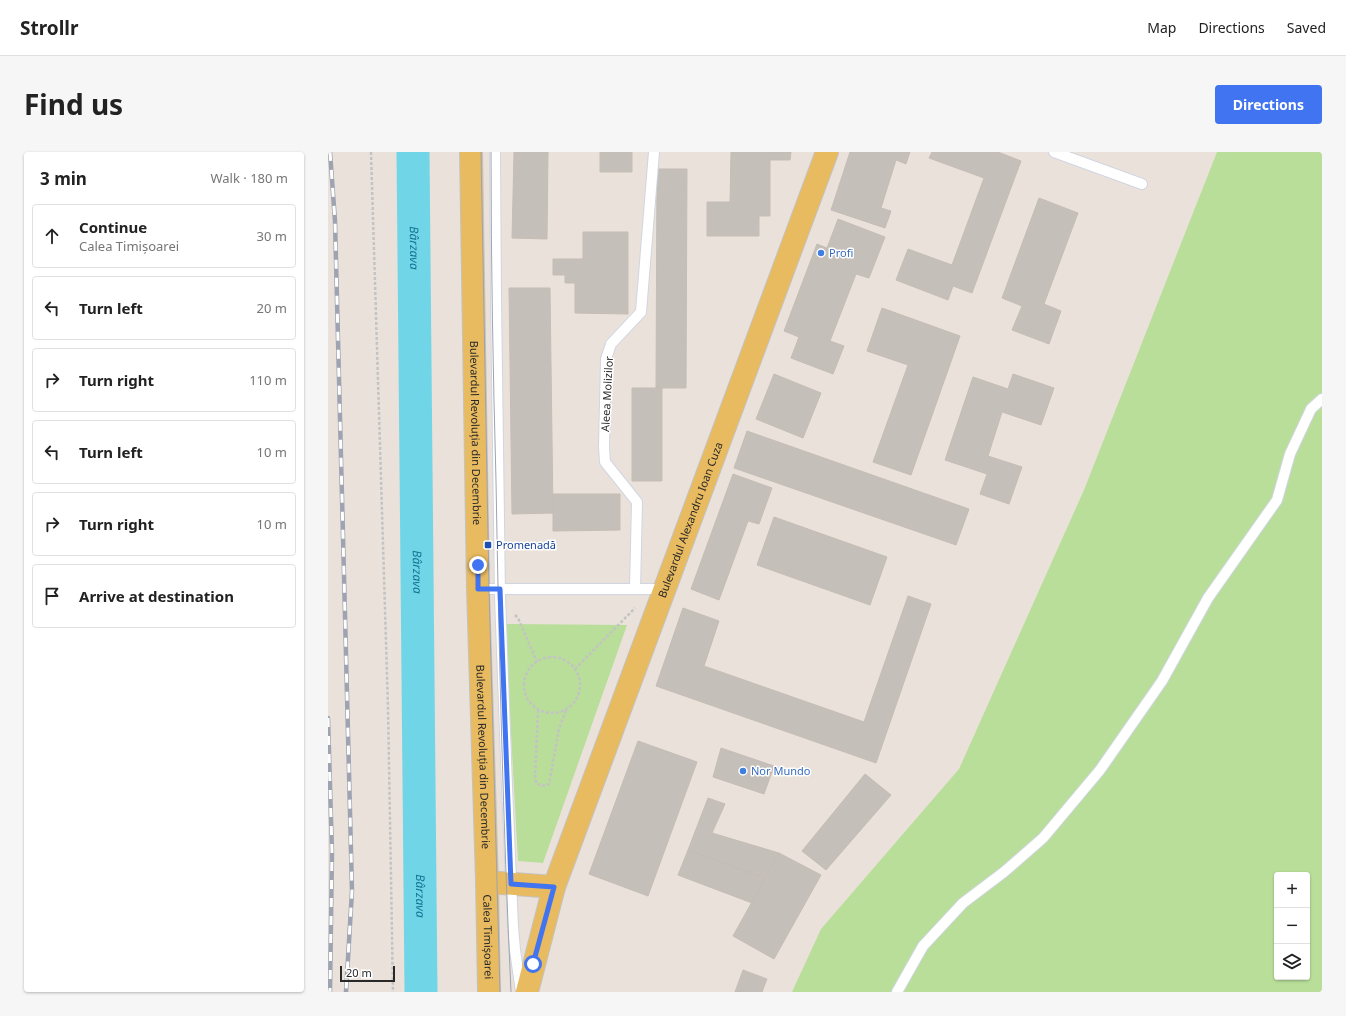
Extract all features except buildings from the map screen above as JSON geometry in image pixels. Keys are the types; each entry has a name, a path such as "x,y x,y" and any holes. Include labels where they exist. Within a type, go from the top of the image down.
{"main road":[{"name":"Bulevardul Revoluția din Decembrie","path":"472,152 478,589 487,882"},
{"name":"Bulevardul Alexandru Ioan Cuza","path":"554,887 658,589 827,152"},
{"path":"487,882 554,887 526,992"},
{"name":"Calea Timișoarei","path":"487,882 489,992"}],"lane":[{"path":"495,152 495,290 500,589 511,884 515,950 521,992"},
{"name":"Aleea Molizilor","path":"635,589 637,502 605,462 606,359 611,344 641,312 654,152"},
{"path":"1054,152 1142,184"},
{"path":"897,992 923,946 964,903 1004,872 1043,838 1100,770 1162,681 1208,598 1277,500 1290,454 1311,409 1322,399"},
{"path":"478,589 658,589"}],"path":[{"path":"371,152 388,707 394,992"},
{"path":"575,669 658,589"},
{"path":"513,614 518,618 537,662"},
{"path":"547,658 557,658 567,662 575,669 579,678 580,687 578,696 573,704 566,710 557,713 547,713 538,710 531,704 526,696 524,686 530,669 537,662 547,658"},
{"path":"538,710 535,775 536,783 542,786 549,784 559,729 566,710"}],"green space":[{"path":"1217,152 1322,152 1322,992 792,992 821,929 959,769 1084,490"},
{"path":"505,624 627,625 543,863 518,861"}],"waterway":[{"name":"Bârzava","path":"413,152 421,992"}],"tram line":[{"path":"481,152 489,589 500,992"},
{"path":"491,152 492,317 500,673 511,992"}],"railway":[{"path":"330,152 335,221 352,891 346,992"},
{"path":"328,718 332,852 330,992"}],"place":[{"name":"Profi","path":"821,253"},
{"name":"Promenadă","path":"488,545"},
{"name":"Nor Mundo","path":"743,771"}],"route":[{"path":"478,565 478,589 500,589 511,884 554,887 533,964"}]}
